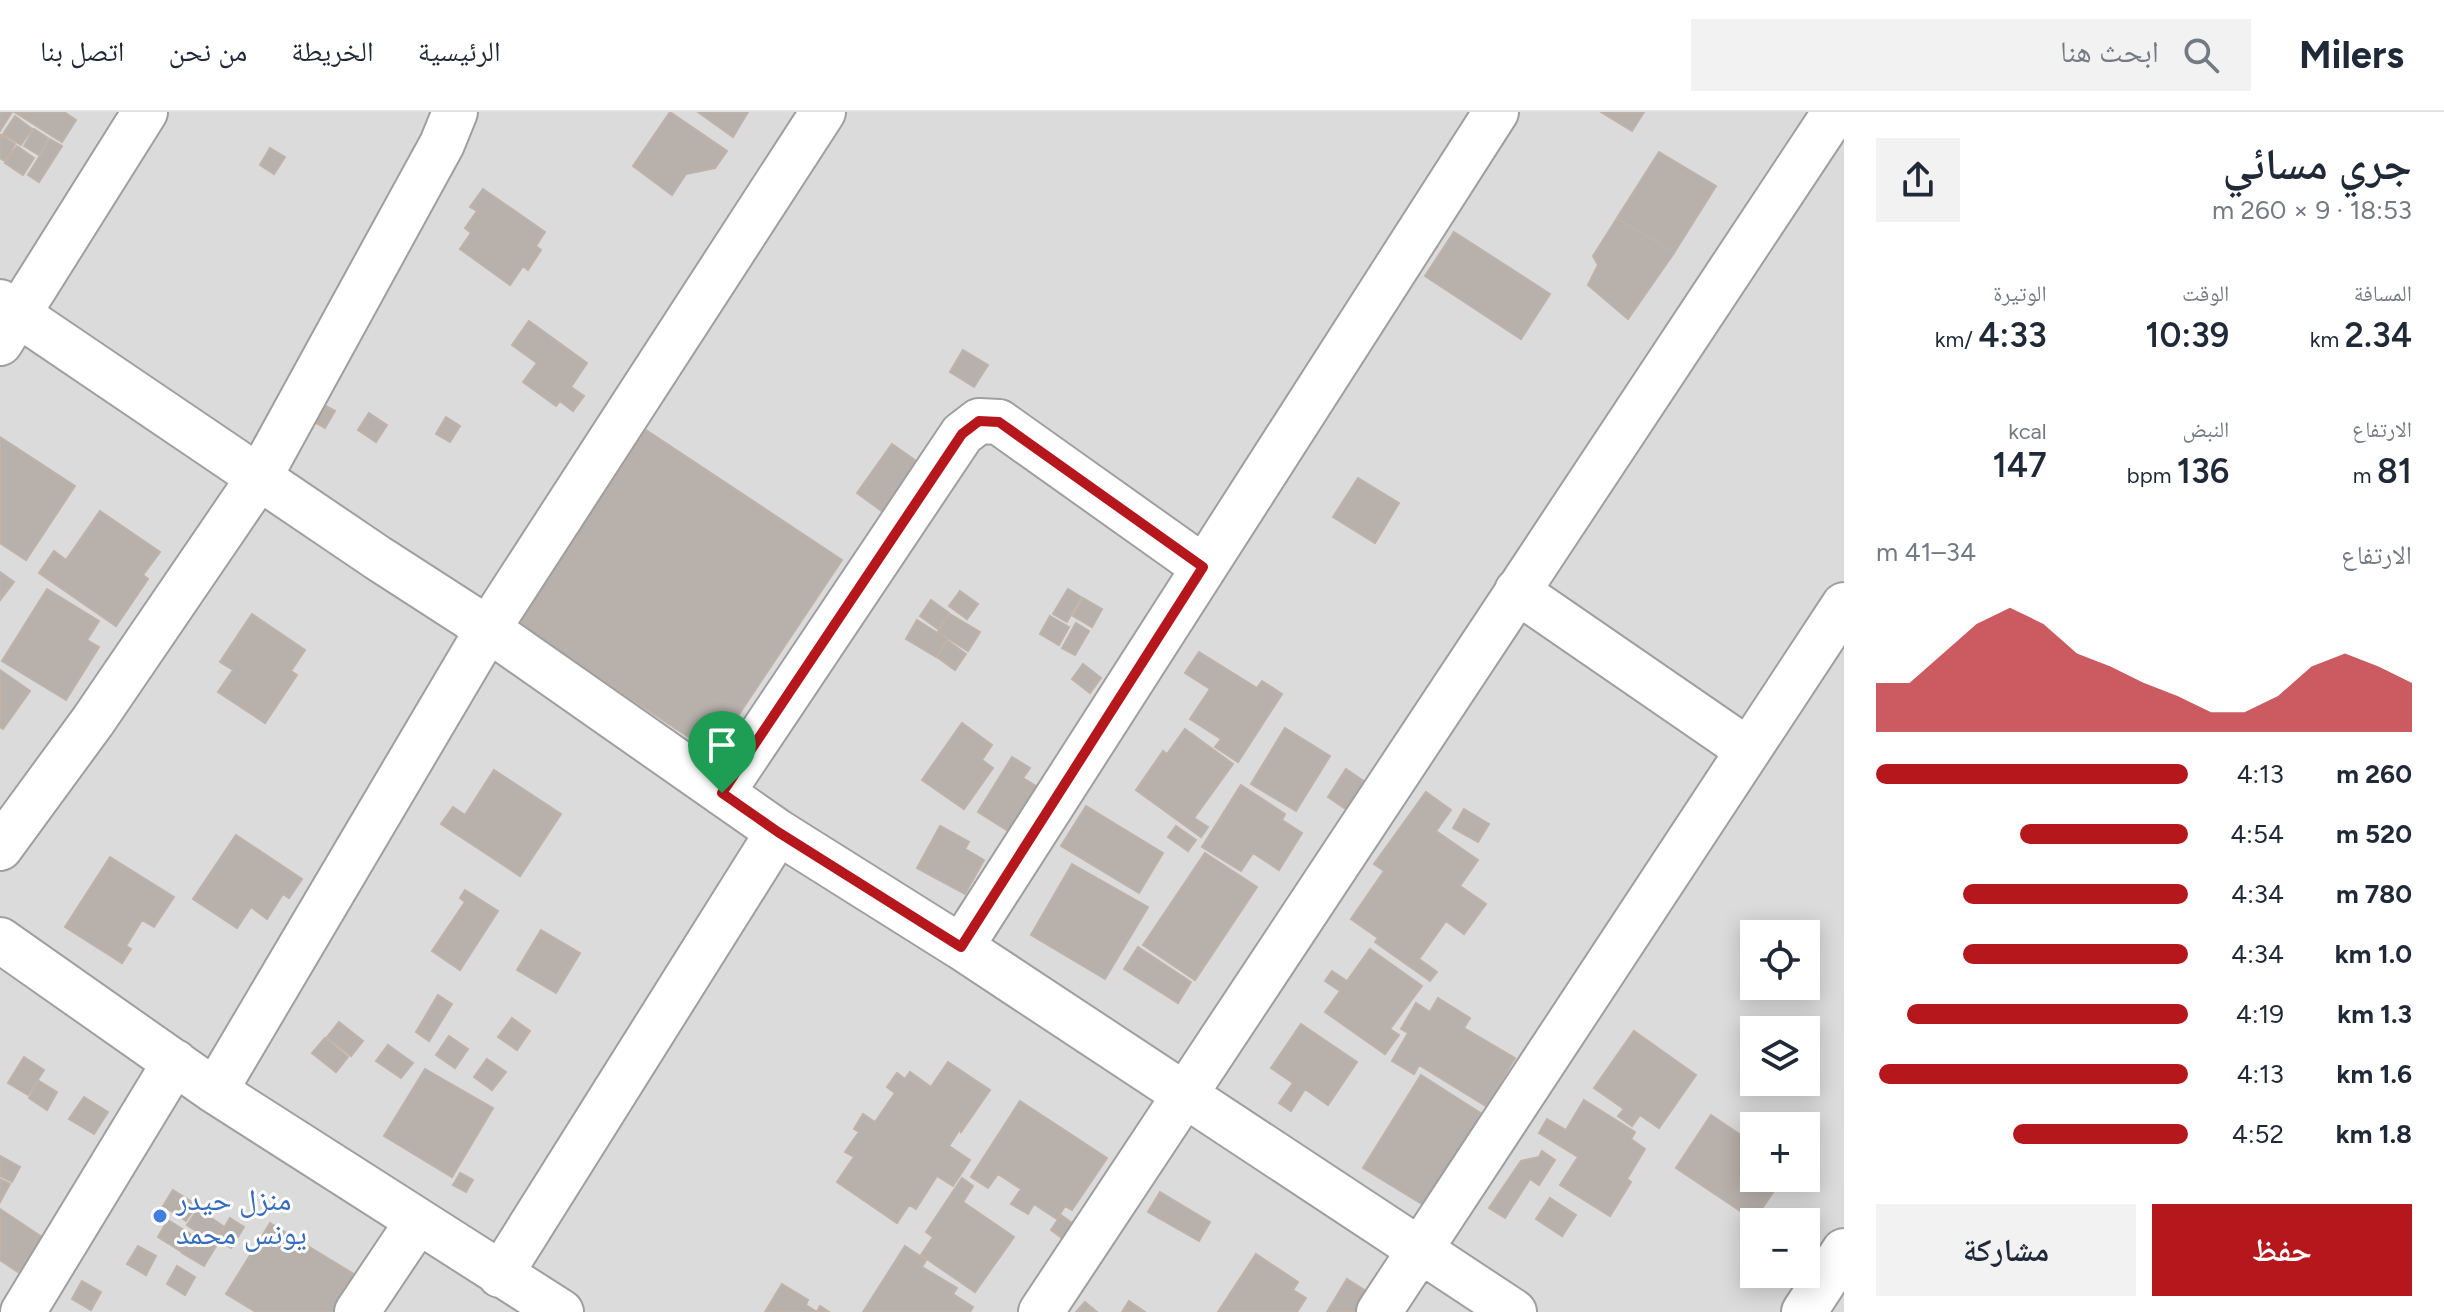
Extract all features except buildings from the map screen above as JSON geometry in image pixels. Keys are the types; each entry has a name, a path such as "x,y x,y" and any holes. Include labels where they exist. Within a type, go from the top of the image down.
{"street":[{"path":"145,112 6,320 260,476 488,629 778,832 961,947 1514,1312"},
{"path":"0,848 93,721 260,476 442,144 455,112"},
{"path":"215,1091 488,629 823,112"},
{"path":"961,947 1496,112"},
{"path":"1041,1312 1183,1093 1835,112"},
{"path":"722,793 962,434 979,421 999,422 1203,567"},
{"path":"1517,591 1748,750"},
{"path":"1379,1312 1844,605"},
{"path":"500,1275 778,832"},
{"path":"0,940 215,1091 561,1312"},
{"path":"23,1312 175,1062"},
{"path":"357,1312 418,1221"},
{"path":"1804,1312 1844,1251"}],"shaded area":[{"path":"0,112 1844,112 1844,1312 0,1312"}],"place":[{"name":"منزل حيدر يونس محمد","path":"160,1216"}],"route":[{"path":"979,421 999,422 1203,567 961,947 778,832 722,793 962,434 979,421"}]}
